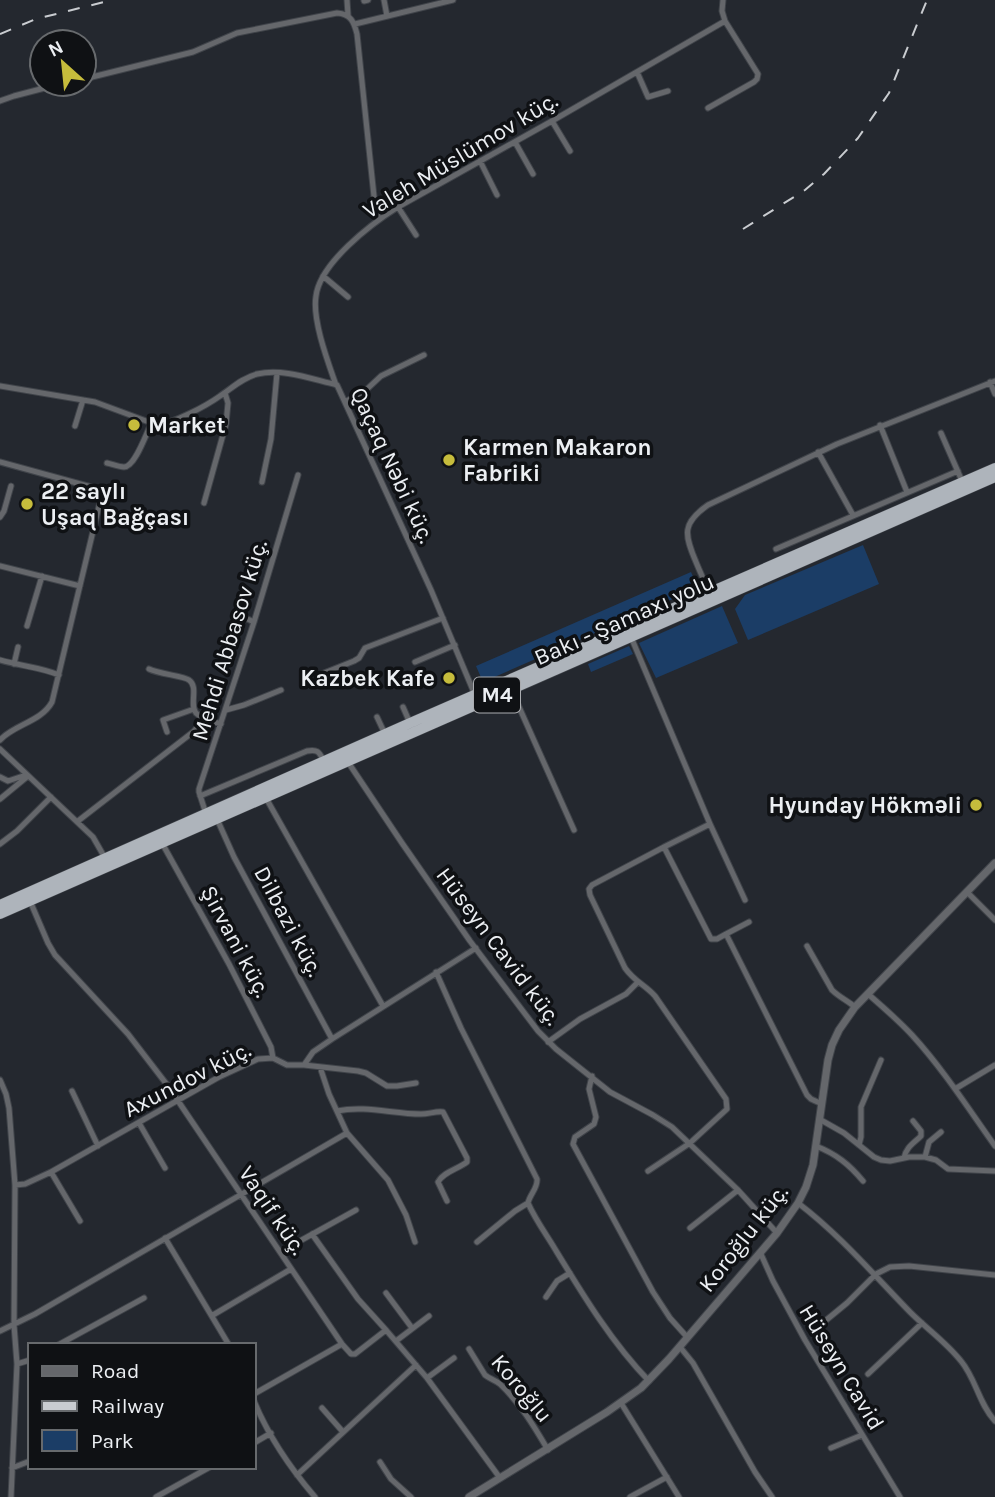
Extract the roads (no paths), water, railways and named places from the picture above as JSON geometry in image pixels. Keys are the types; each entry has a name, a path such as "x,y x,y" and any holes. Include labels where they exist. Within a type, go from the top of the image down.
{"highway":[{"name":"Bakı - Şamaxı yolu","path":"0,905 995,468"},
{"name":"Bakı - Şamaxı yolu","path":"0,914 995,477"}],"street":[{"path":"346,0 348,15 355,24 357,34 375,206 379,219"},
{"path":"384,0 387,16"},
{"path":"355,24 453,0"},
{"path":"708,108 754,82 758,77 725,21 723,0"},
{"path":"98,76 193,52 237,33 337,13 348,15"},
{"name":"Valeh Müslümov küç.","path":"337,385 316,317 316,293 323,276 337,258 379,219 398,207 725,21"},
{"path":"637,72 648,97 668,91"},
{"path":"0,102 28,92"},
{"path":"552,121 570,151"},
{"path":"515,142 533,174"},
{"path":"480,161 497,195"},
{"path":"398,207 416,235"},
{"path":"323,276 348,297"},
{"path":"345,402 366,390 381,376 424,355"},
{"name":"Qaçaq Nəbi küç.","path":"151,424 167,423 206,405 241,380 267,373 337,385 475,695"},
{"path":"262,482 271,439 277,373"},
{"path":"709,593 686,535 693,519 708,505 880,425 993,382 995,394"},
{"path":"0,386 106,405 151,424 129,466 107,463"},
{"path":"204,503 226,424 228,403 225,393"},
{"path":"75,426 83,400"},
{"path":"880,425 907,492"},
{"path":"941,433 962,482"},
{"path":"818,452 853,515"},
{"path":"0,462 95,488 101,494 52,702 43,714 0,740"},
{"path":"776,549 958,471"},
{"name":"Mehdi Abbasov küç.","path":"200,796 199,789 254,622 298,475"},
{"path":"0,517 12,486"},
{"path":"0,566 80,586"},
{"path":"27,626 42,576"},
{"path":"239,615 254,622"},
{"path":"319,675 354,661 365,649 443,618"},
{"path":"631,637 745,900"},
{"path":"415,662 455,645"},
{"path":"14,664 18,647"},
{"path":"0,660 42,668 59,675"},
{"path":"149,670 187,678 194,686 194,709 197,714 221,724"},
{"path":"511,689 574,830"},
{"path":"226,709 281,690"},
{"path":"403,708 410,723"},
{"path":"167,732 163,720 194,709"},
{"path":"377,717 385,734"},
{"path":"78,821 193,732 205,719"},
{"path":"0,749 78,821 93,837 105,858"},
{"path":"206,814 200,796 307,751 315,749 324,761"},
{"name":"Hüseyn Cavid küç.","path":"347,762 476,948 548,1042 610,1092 671,1127 738,1190 777,1233"},
{"path":"0,777 8,781 27,775"},
{"path":"0,799 27,775"},
{"path":"0,844 51,797"},
{"path":"266,798 383,1006"},
{"name":"Dilbazi küç.","path":"217,819 234,857 332,1039"},
{"path":"649,1171 690,1143 727,1109 726,1099 655,996 625,968 589,889 592,885 710,824"},
{"name":"Şirvani küç.","path":"162,843 248,1000 271,1047 273,1058"},
{"path":"664,848 711,939 717,939 750,922"},
{"name":"Koroğlu küç.","path":"469,1497 621,1403 649,1381 777,1233 806,1187 813,1165 832,1045 839,1030 867,993 995,863"},
{"path":"968,893 995,920"},
{"name":"Vaqif küç.","path":"30,901 55,955 128,1034 178,1100 342,1344"},
{"path":"726,934 802,1087 811,1099 822,1104"},
{"path":"807,946 832,990 855,1007"},
{"path":"304,1065 313,1052 332,1039 476,948"},
{"path":"436,972 537,1179 528,1203 570,1273 614,1338 649,1381"},
{"path":"548,1042 580,1019 626,994 638,983"},
{"path":"867,993 913,1036 995,1146"},
{"name":"Axundov küç.","path":"15,1185 25,1184 51,1172 219,1077 258,1059 273,1058 287,1065 348,1069 366,1073 387,1086 416,1083"},
{"path":"859,1145 862,1137 861,1107 881,1060"},
{"path":"955,1089 995,1065"},
{"path":"320,1067 347,1132 388,1180 406,1215 415,1241"},
{"path":"592,1076 589,1088 596,1121 575,1137 573,1144 653,1292 687,1337"},
{"path":"0,1080 9,1108 15,1185 14,1325 17,1364 11,1497"},
{"path":"72,1091 99,1146"},
{"path":"337,1111 377,1109 422,1114 443,1112 467,1162 439,1180 447,1201"},
{"path":"821,1120 881,1160 925,1157 936,1160 948,1169 995,1171"},
{"path":"904,1158 909,1147 922,1136 913,1121"},
{"path":"139,1123 165,1168"},
{"path":"0,1331 242,1195 347,1132"},
{"path":"925,1157 929,1142 941,1132"},
{"path":"816,1146 839,1157 863,1181"},
{"path":"51,1172 80,1222"},
{"path":"690,1228 738,1190"},
{"path":"477,1242 528,1203"},
{"path":"797,1203 831,1230 962,1363 986,1411 995,1421"},
{"path":"280,1252 356,1209"},
{"path":"312,1234 358,1299 427,1378 500,1478"},
{"path":"165,1238 228,1343"},
{"name":"Hüseyn Cavid","path":"760,1252 792,1317 900,1497"},
{"path":"819,1326 876,1274 890,1268 909,1266 995,1275"},
{"path":"213,1315 292,1269"},
{"path":"546,1297 557,1281 570,1273"},
{"path":"386,1293 412,1328"},
{"path":"62,1343 145,1298"},
{"path":"396,1341 429,1316"},
{"path":"868,1374 922,1323"},
{"path":"256,1393 342,1344 351,1354 355,1354 386,1330"},
{"path":"680,1347 693,1363 772,1497"},
{"name":"Koroğlu","path":"469,1349 485,1375 496,1381 522,1409 548,1450"},
{"path":"427,1378 454,1358"},
{"path":"17,1364 28,1361"},
{"path":"297,1475 416,1365"},
{"path":"621,1403 679,1497"},
{"path":"256,1405 297,1475 315,1497"},
{"path":"322,1408 342,1432"},
{"path":"256,1442 271,1433"},
{"path":"831,1448 862,1436"},
{"path":"12,1468 28,1462"},
{"path":"380,1462 391,1479 411,1497"},
{"path":"156,1497 206,1469"},
{"path":"630,1497 667,1477"}],"railway":[{"path":"0,34 36,19 112,0"},
{"path":"743,229 805,190 858,138 889,93 927,0"}],"place":[{"name":"Market","path":"134,425"},
{"name":"Karmen Makaron Fabriki","path":"449,460"},
{"name":"22 saylı Uşaq Bağçası","path":"27,504"},
{"name":"Kazbek Kafe","path":"449,678"},
{"name":"Hyunday Hökməli","path":"976,805"}]}
